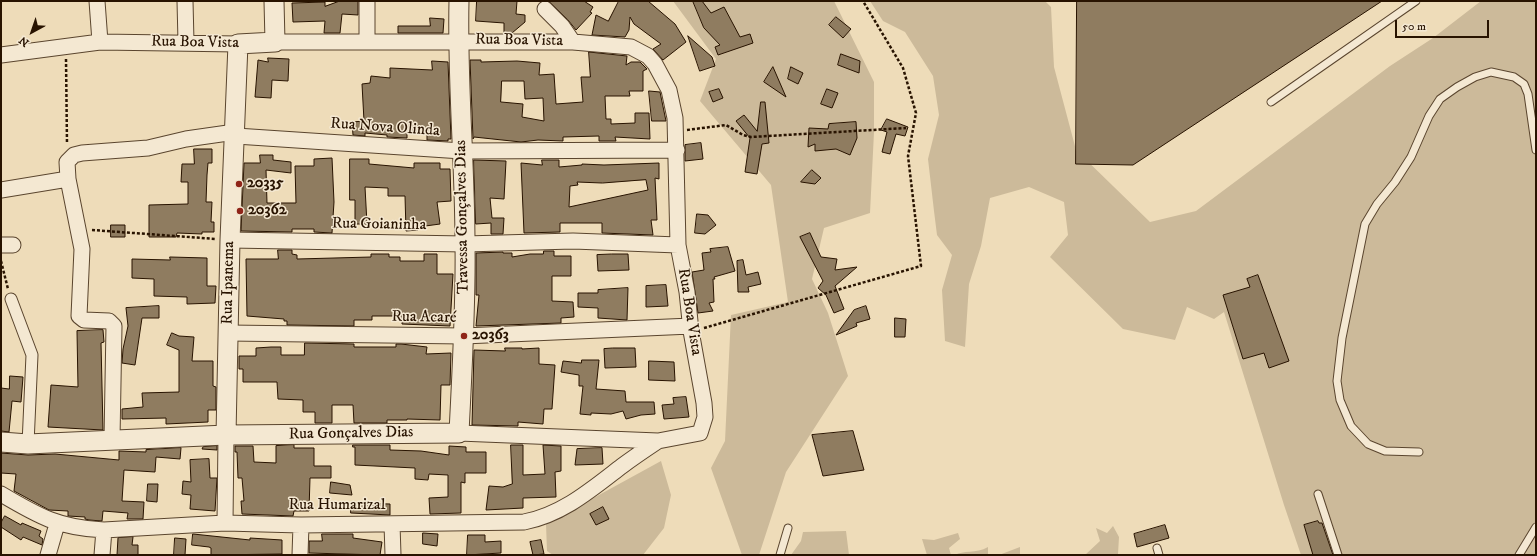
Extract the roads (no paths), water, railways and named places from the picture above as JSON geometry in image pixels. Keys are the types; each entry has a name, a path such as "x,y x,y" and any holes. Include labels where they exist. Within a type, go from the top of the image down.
{"street":[{"path":"97,1 100,42"},
{"path":"185,1 186,42"},
{"path":"274,1 275,42"},
{"path":"367,1 367,42"},
{"name":"Travessa Gonçalves Dias","path":"459,1 458,41 465,244 464,336 459,433"},
{"path":"545,9 562,26 573,42"},
{"name":"Rua Boa Vista","path":"1,55 100,42 186,42 238,44 275,42 458,41 573,42 631,47 648,56 669,90 677,131 678,245 687,292 691,328 705,414 700,432"},
{"name":"Rua Ipanema","path":"225,523 230,240 238,44"},
{"name":"Rua Nova Olinda","path":"68,179 67,162 74,155 82,153 148,148 186,139 235,134 462,151 677,150"},
{"path":"1,190 68,179 82,249 79,316 84,320 109,321 114,326 112,439"},
{"name":"Rua Goianinha","path":"230,240 465,244 573,241 678,245"},
{"path":"11,299 32,355 28,444"},
{"name":"Rua Acaré","path":"228,333 464,336 691,328"},
{"name":"Rua Gonçalves Dias","path":"1,442 28,444 226,435 459,433 658,441 700,432"},
{"name":"Rua Humarizal","path":"1,494 32,513 57,524 86,529 104,530 225,523 301,525 524,522 536,520 580,499 658,441"},
{"path":"48,555 57,524"},
{"path":"392,524 393,555"},
{"path":"300,555 301,525"},
{"path":"102,555 104,530"}],"lane":[{"path":"1272,102 1416,1"},
{"path":"1419,452 1385,451 1368,444 1351,426 1340,400 1337,381 1342,338 1365,224 1377,204 1411,157 1429,116 1440,99 1456,86 1475,77 1491,72 1514,77 1524,84 1528,94 1536,150"},
{"path":"1318,494 1338,555"},
{"path":"1519,555 1536,527"},
{"path":"780,555 788,528"}],"place":[{"name":"20335","path":"239,184"},
{"name":"20362","path":"240,211"},
{"name":"20363","path":"464,336"}]}
